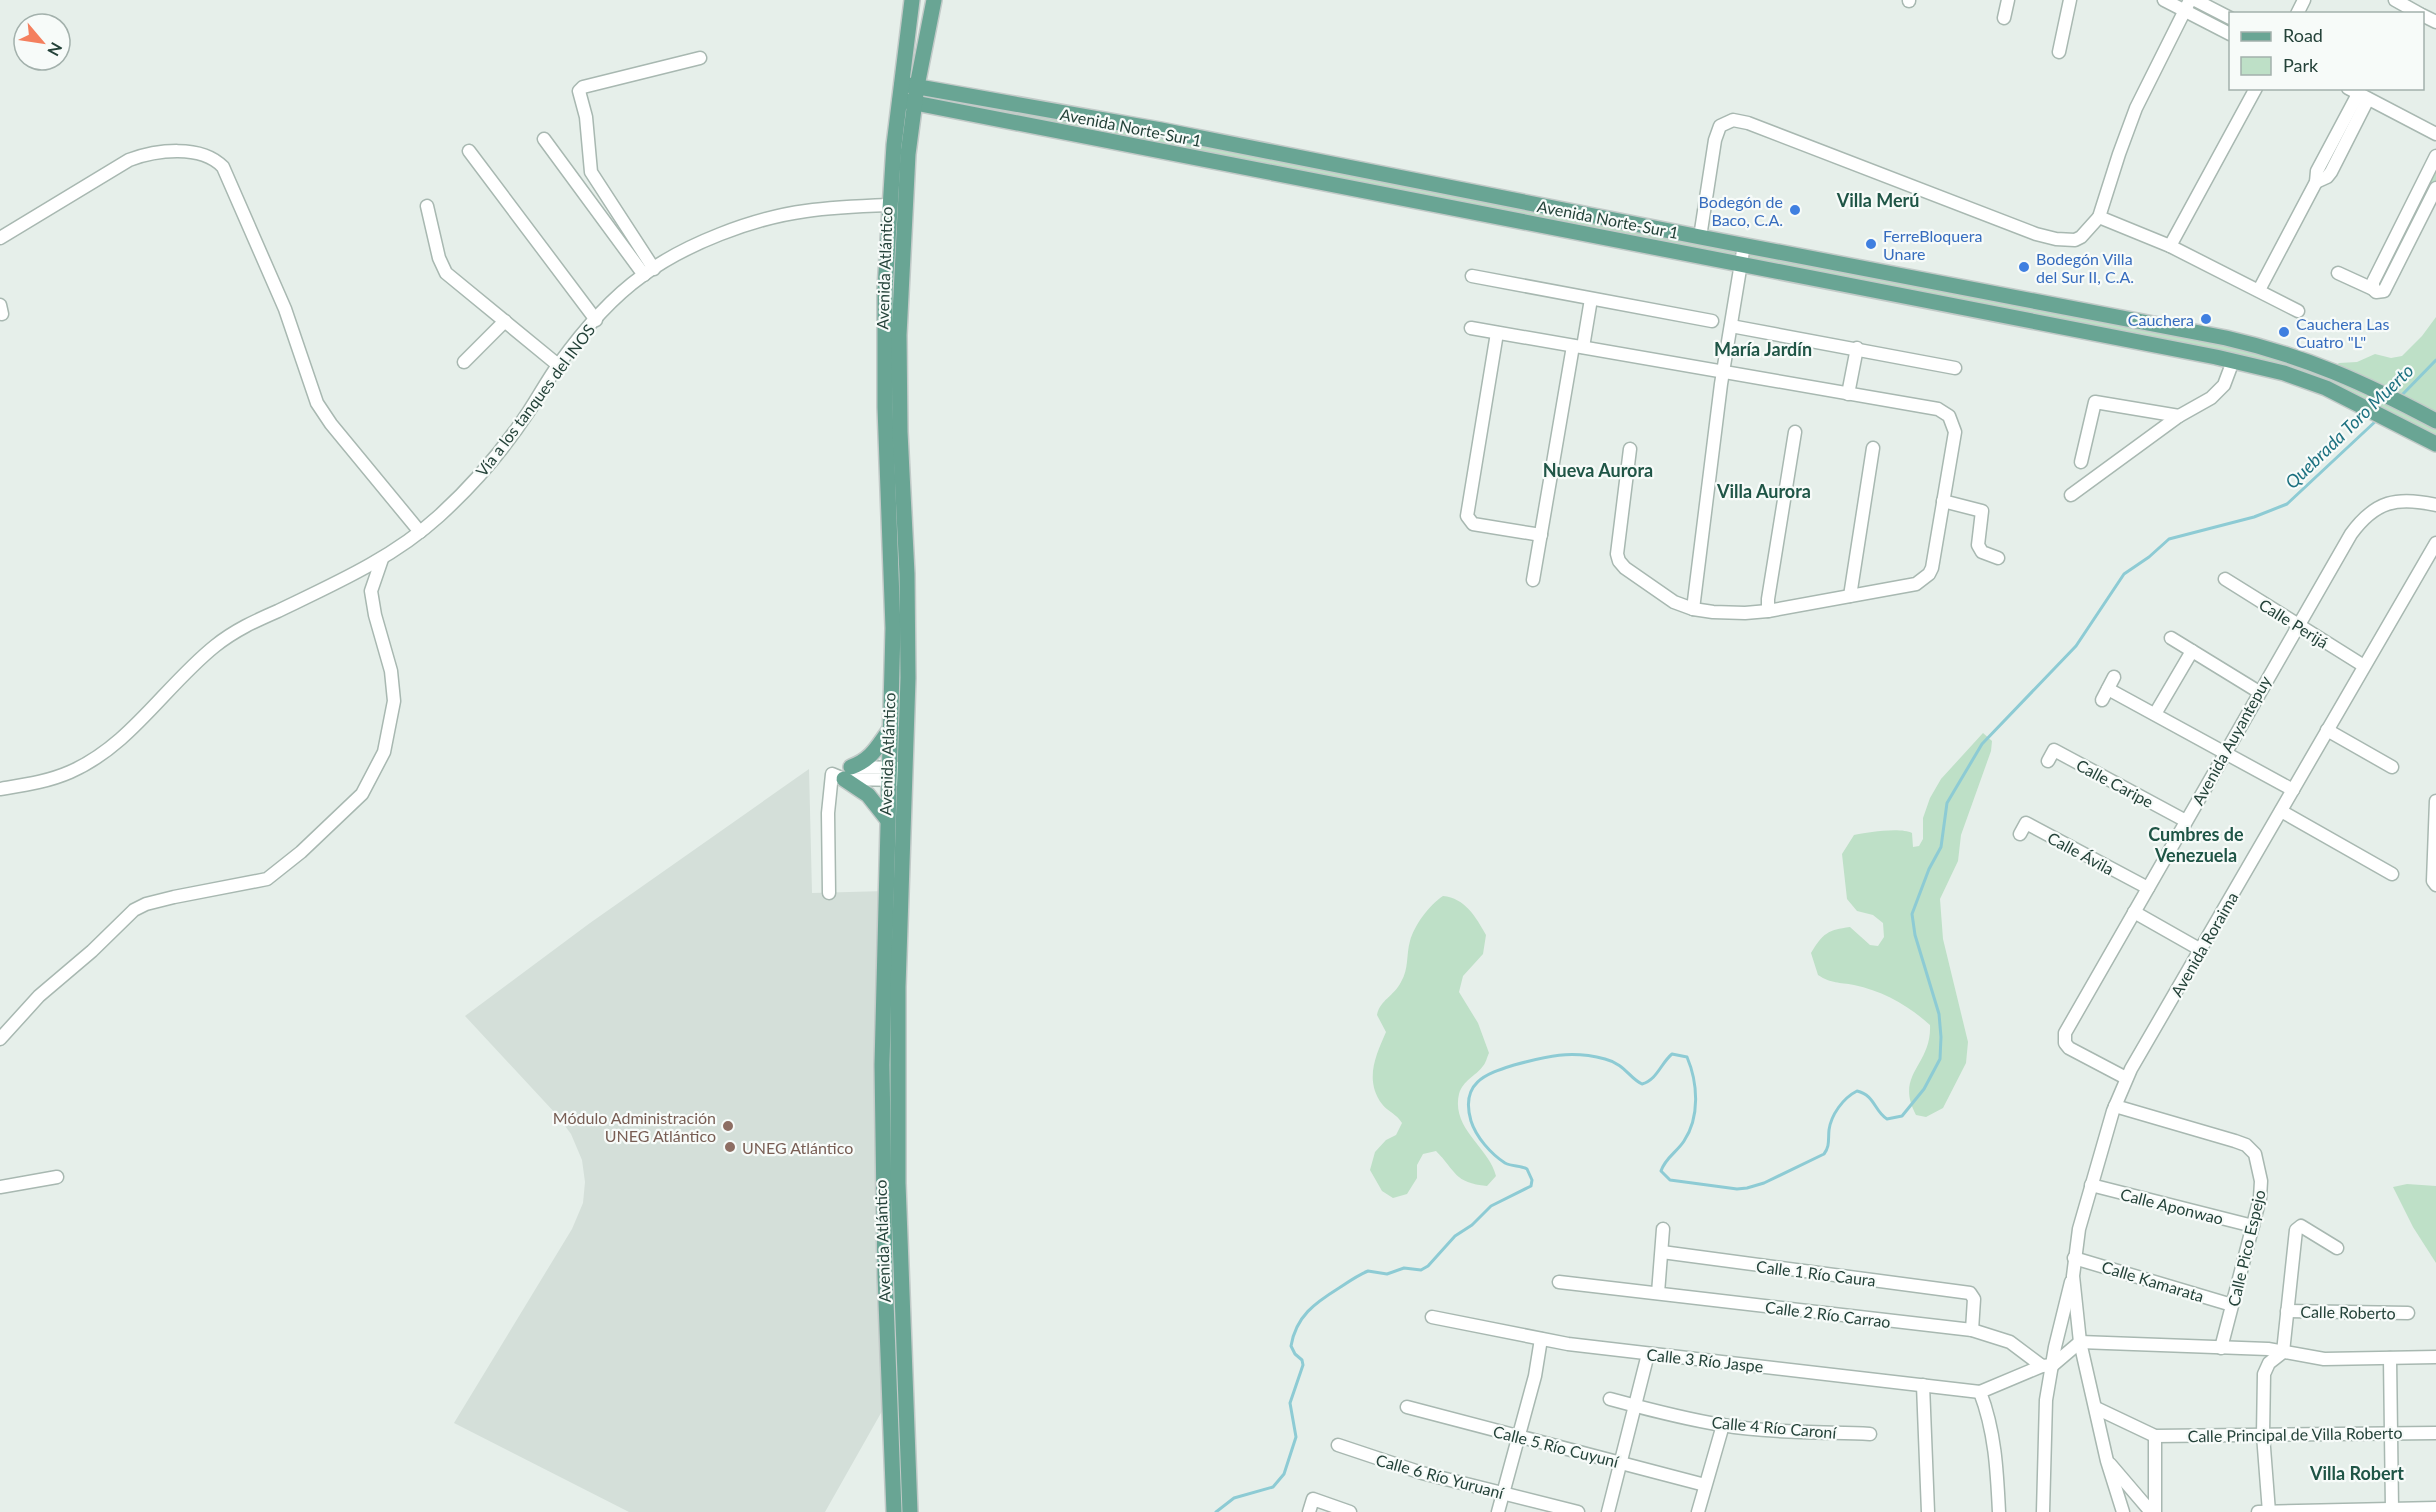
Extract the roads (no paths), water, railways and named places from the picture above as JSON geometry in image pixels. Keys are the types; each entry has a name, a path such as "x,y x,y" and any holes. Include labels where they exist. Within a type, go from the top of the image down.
{"main road":[{"name":"Avenida Atlántico","path":"894,1512 883,1158 884,959 888,836 886,819 897,774 891,728 893,628 884,355 889,205 910,85 912,0"},
{"name":"Avenida Atlántico","path":"910,85 934,0"},
{"name":"Avenida Norte-Sur 1","path":"910,85 1161,130 2255,345 2310,362 2373,388 2436,421"},
{"name":"Avenida Atlántico","path":"908,102 899,335 908,678 897,774 898,1171 910,1512"},
{"name":"Avenida Norte-Sur 1","path":"908,102 2233,361 2307,380 2363,405 2436,444"},
{"path":"886,819 868,795 845,774 876,752 891,728"}],"street":[{"path":"2004,18 2008,0"},
{"path":"2059,52 2070,0"},
{"path":"2164,0 2187,5 2229,33"},
{"path":"2195,0 2229,17"},
{"path":"2395,0 2417,12"},
{"path":"1700,237 1715,140 1720,126 1733,120 1748,123 2019,227 2067,241 2081,237 2099,217 2133,117 2187,5"},
{"path":"649,272 591,172 585,117 579,91 583,87 700,58"},
{"path":"2170,246 2255,90"},
{"path":"2259,290 2316,182 2327,177 2331,172 2358,94 2436,134"},
{"path":"543,139 649,272"},
{"path":"469,151 596,320"},
{"path":"0,238 129,160 151,154 186,152 202,154 217,161 223,167 285,309 317,402 331,424 420,532"},
{"path":"2373,289 2373,282 2436,156"},
{"path":"2338,273 2380,292 2384,291 2436,188"},
{"name":"Vía a los tanques del INOS","path":"0,789 55,778 90,762 119,741 172,685 233,632 382,559 420,532 489,465 528,413 558,365 596,320 649,272 689,249 716,237 780,216 804,211 889,205"},
{"path":"427,207 439,258 446,273 558,365"},
{"path":"2409,209 2422,216"},
{"path":"2099,217 2170,246 2298,311"},
{"path":"1693,609 1723,372 1744,245"},
{"path":"1472,276 1712,321"},
{"path":"1533,580 1578,347 1591,298"},
{"path":"464,362 505,321"},
{"path":"1731,326 1955,368"},
{"path":"1471,328 1938,409 1949,416 1955,432 1932,568 1929,574 1916,584 1768,611 1730,613 1683,607 1630,572 1619,561 1617,554 1630,450"},
{"path":"1497,333 1467,516 1473,524 1541,536"},
{"path":"1848,394 1857,348"},
{"path":"2071,495 2179,416 2220,390 2233,361"},
{"path":"2081,462 2095,402 2179,416"},
{"path":"1768,611 1795,432"},
{"path":"1850,596 1874,448"},
{"path":"1943,501 1982,511 1978,545 1982,552 1998,558"},
{"name":"Avenida Auyantepuy","path":"2126,1078 2069,1048 2065,1043 2065,1033 2350,534 2370,513 2390,501 2436,505"},
{"name":"Avenida Roraima","path":"2123,1512 2107,1461 2080,1342 2073,1276 2079,1229 2115,1106 2126,1078 2436,543"},
{"path":"0,1040 39,996 92,951 134,910 146,904 174,897 267,879 301,852 362,794 384,752 394,701 391,671 375,615 371,591 382,559"},
{"name":"Calle Perijá","path":"2225,579 2364,666"},
{"path":"2171,638 2259,692"},
{"path":"2155,714 2192,651"},
{"path":"2108,689 2293,790"},
{"path":"2327,730 2392,767"},
{"name":"Calle Caripe","path":"2048,761 2054,750 2186,821"},
{"path":"829,893 829,803 832,774 897,774"},
{"path":"2435,883 2436,801"},
{"path":"2281,811 2392,874"},
{"name":"Calle Ávila","path":"2020,834 2026,823 2148,888"},
{"path":"2134,912 2201,950"},
{"name":"Calle Pico Espejo","path":"2115,1106 2235,1141 2252,1149 2260,1168 2260,1198 2221,1348"},
{"path":"0,1187 57,1178"},
{"name":"Calle Aponwao","path":"2091,1185 2253,1226"},
{"path":"2269,1512 2263,1435 2264,1374 2269,1363 2283,1352 2298,1227 2301,1226 2337,1248"},
{"path":"1658,1293 1663,1229"},
{"name":"Calle 1 Río Caura","path":"1662,1252 1970,1293 1974,1299 1972,1330"},
{"name":"Calle Kamarata","path":"2074,1258 2232,1305"},
{"path":"2043,1512 2048,1365 2073,1276"},
{"name":"Calle 2 Río Carrao","path":"1559,1282 1972,1330 2010,1342 2048,1365"},
{"name":"Calle Roberto","path":"2287,1311 2408,1313"},
{"name":"Calle 3 Río Jaspe","path":"1432,1317 1541,1340 1980,1392"},
{"path":"1498,1512 1535,1376 1541,1340"},
{"path":"1999,1512 1995,1449 1989,1415 1980,1392 2048,1365 2080,1342 2268,1349 2324,1359 2436,1358"},
{"path":"1608,1512 1648,1354"},
{"path":"2390,1358 2392,1509"},
{"path":"1923,1385 1928,1512"},
{"name":"Calle 4 Río Caroní","path":"1610,1399 1636,1407 1723,1425 1755,1429 1870,1434"},
{"name":"Calle 5 Río Cuyuní","path":"1407,1407 1705,1485"},
{"path":"2096,1408 2155,1436 2153,1512"},
{"path":"1698,1512 1723,1425"},
{"name":"Calle Principal de Villa Roberto","path":"2155,1436 2436,1433"},
{"name":"Calle 6 Río Yuruaní","path":"1338,1445 1422,1473 1578,1512"},
{"path":"2107,1461 2153,1512"},
{"path":"1310,1512 1313,1499 1350,1512"},
{"path":"2258,1512 2436,1508"}],"waterway":[{"name":"Quebrada Toro Muerto","path":"2400,397 2436,360"},
{"name":"Quebrada Toro Muerto","path":"1216,1512 1234,1498 1273,1487 1284,1474 1296,1437 1290,1403 1303,1365 1302,1360 1291,1346 1297,1326 1308,1311 1330,1294 1368,1271 1387,1274 1404,1268 1421,1270 1428,1266 1455,1236 1472,1225 1491,1206 1531,1186 1532,1180 1527,1169 1505,1163 1489,1150 1473,1127 1468,1108 1469,1097 1477,1082 1485,1077 1503,1068 1537,1059 1559,1055 1581,1055 1612,1061 1642,1084 1651,1079 1672,1054 1687,1057 1695,1089 1693,1121 1684,1141 1665,1162 1661,1171 1670,1180 1737,1189 1764,1183 1824,1154 1828,1146 1830,1124 1835,1113 1843,1102 1857,1091 1867,1096 1887,1119 1902,1116 1924,1089 1940,1059 1939,1014 1915,935 1912,914 1929,869 1941,847 1947,803 1982,744 2076,646 2124,574 2149,557 2169,539 2254,517 2287,504 2378,419"}],"place":[{"name":"Bodegón de Baco, C.A.","path":"1795,210"},
{"name":"FerreBloquera Unare","path":"1871,244"},
{"name":"Bodegón Villa del Sur II, C.A.","path":"2024,267"},
{"name":"Cauchera","path":"2206,319"},
{"name":"Cauchera Las Cuatro \"L\"","path":"2284,332"},
{"name":"Módulo Administración UNEG Atlántico","path":"728,1126"},
{"name":"UNEG Atlántico","path":"730,1147"}],"district":[{"name":"Villa Merú","path":"1878,200"},
{"name":"María Jardín","path":"1763,349"},
{"name":"Nueva Aurora","path":"1598,470"},
{"name":"Villa Aurora","path":"1764,491"},
{"name":"Cumbres de Venezuela","path":"2196,844"},
{"name":"Villa Robert","path":"2357,1473"}]}
